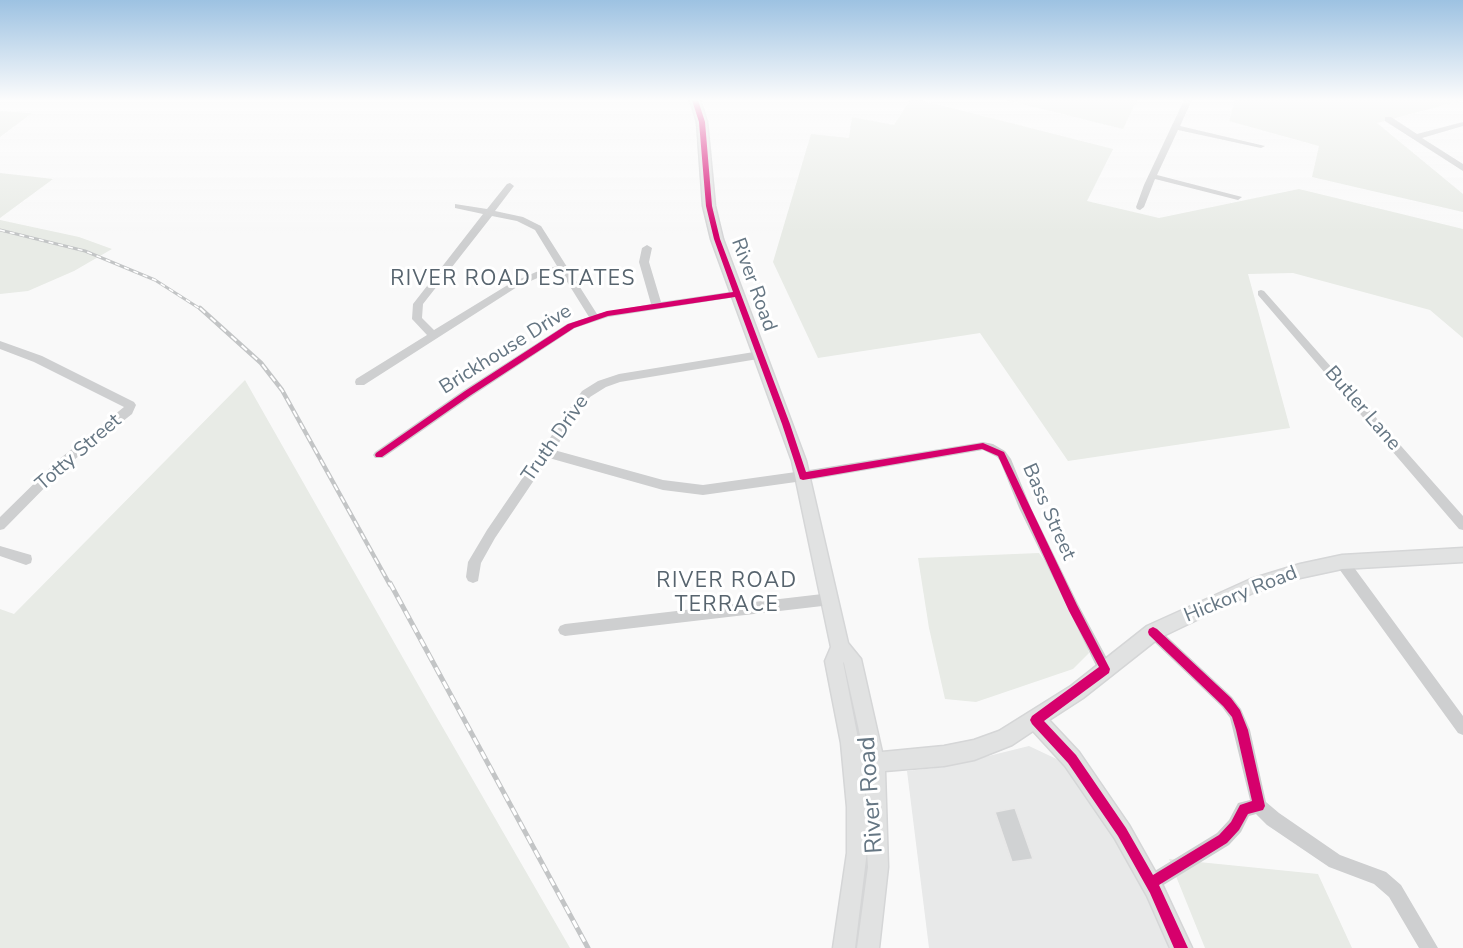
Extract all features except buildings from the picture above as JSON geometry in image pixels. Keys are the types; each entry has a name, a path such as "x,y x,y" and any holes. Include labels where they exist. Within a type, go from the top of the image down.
{"main road":[{"name":"River Road","path":"704,144 713,224 736,294 804,476 840,647 834,661 853,764 857,807 857,853 844,948"},
{"name":"Hickory Road","path":"853,764 931,758 974,750 1005,738 1036,720 1153,632 1251,586 1300,571 1342,562 1463,555"},
{"name":"River Road","path":"840,647 852,659 875,762 878,867 868,948"},
{"path":"1036,720 1072,759 1122,832 1151,883 1181,948"}],"street":[{"path":"1140,207 1167,144"},
{"path":"1254,144 1262,146"},
{"path":"1426,144 1463,168"},
{"path":"1152,176 1238,197"},
{"path":"433,335 417,319 418,304 510,186"},
{"path":"458,206 520,219 538,228 594,317"},
{"path":"647,248 644,262 657,306"},
{"path":"360,382 514,285 538,274 563,268"},
{"name":"Butler Lane","path":"1261,293 1463,525"},
{"name":"Brickhouse Drive","path":"379,455 560,332 594,317 736,294"},
{"name":"Totty Street","path":"0,345 38,359 130,405 128,411 61,464 0,525"},
{"name":"Truth Drive","path":"473,577 475,562 485,543 579,401 602,384 649,372 760,355"},
{"name":"Bass Street","path":"545,452 663,486 716,489 944,451 983,446 995,450 1005,459 1100,674"},
{"path":"0,551 26,559"},
{"path":"1342,562 1463,728"},
{"path":"565,630 831,599"},
{"path":"1153,632 1227,702 1236,714 1242,730 1259,806 1335,861 1380,878 1395,891 1429,948"},
{"path":"1151,883 1223,839 1235,826 1244,809 1259,806"}],"shaded area":[{"path":"808,144 1094,144 1113,149 1087,201 1159,218 1299,189 1463,229 1463,338 1430,310 1293,273 1248,274 1290,428 1068,461 980,333 818,358 773,262"},
{"path":"1313,144 1403,144 1463,194 1463,212 1312,177 1319,146"},
{"path":"0,173 53,179 0,218"},
{"path":"0,220 79,237 112,249 74,271 28,291 0,294"},
{"path":"245,380 570,948 0,948 0,609 14,614"},
{"path":"1039,553 1076,605 1089,653 1073,669 976,702 945,699 929,628 918,558"},
{"path":"1029,746 1065,763 1136,870 1181,948 929,948 907,771 944,767"},
{"path":"1169,859 1318,874 1352,948 1205,948"}],"railway":[{"path":"0,230 85,251 155,280 202,310"},
{"path":"200,308 261,363 282,390 390,585"},
{"path":"390,583 588,948"}],"cycle path":[{"path":"704,144 709,206 717,239 803,476 983,446 1001,454 1073,608 1105,669 1036,720 1072,759 1122,832 1154,889 1181,948"},
{"path":"379,455 468,393 571,326 607,314 736,294"},
{"path":"1151,883 1223,839 1235,826 1244,809 1259,806 1242,730 1236,714 1227,702 1153,632"}],"district":[{"name":"RIVER ROAD ESTATES","path":"513,280"},
{"name":"RIVER ROAD TERRACE","path":"727,594"}]}
